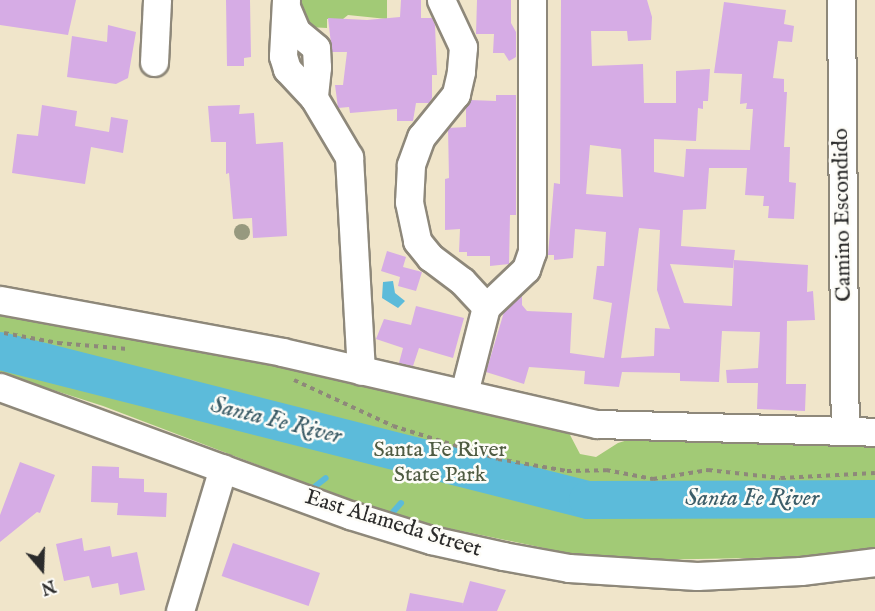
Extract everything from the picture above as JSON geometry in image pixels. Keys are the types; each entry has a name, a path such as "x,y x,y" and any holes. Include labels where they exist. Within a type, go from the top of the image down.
{"street":[{"path":"153,62 158,0"},
{"path":"441,0 463,47 461,72 456,94 422,137 411,165 409,202 417,241 430,257 462,281 486,307"},
{"path":"464,393 486,307 526,269 532,252 532,0"},
{"name":"Camino Escondido","path":"841,0 845,430"},
{"path":"286,3 283,56 287,69 314,98 349,158 361,371"},
{"path":"0,300 282,352 597,424 875,432"},
{"name":"East Alameda Street","path":"0,387 350,515 431,540 569,568 653,574 750,575 875,562"},
{"path":"180,611 224,468"}],"path":[{"path":"4,333 58,343 136,350"},
{"path":"286,376 393,426 498,459 567,471 606,470 653,479 708,470 781,478 875,473"}],"green space":[{"path":"290,0 387,0 387,19 348,15 343,19 327,19 327,28 289,26"},
{"name":"Santa Fe River State Park","path":"0,305 493,412 569,433 580,454 596,457 618,443 631,439 875,447 875,547 800,557 644,560 568,553 418,522 355,502 103,406 0,373"}],"water":[{"path":"393,281 395,293 405,301 398,308 382,298 383,282"}],"building":[{"path":"0,0 76,0 68,35 0,25"},
{"path":"226,0 250,0 251,57 244,58 244,66 227,66"},
{"path":"401,0 421,0 421,18 432,18 435,25 437,75 432,75 432,98 429,103 416,103 413,121 397,121 397,109 350,113 349,107 338,108 335,85 343,85 347,52 332,52 328,18 367,20 400,17"},
{"path":"477,0 511,0 511,23 516,32 516,57 509,61 504,53 493,53 494,34 476,34"},
{"path":"561,0 647,0 652,17 651,40 628,41 627,31 591,31 592,66 643,64 644,103 676,103 676,71 710,69 708,101 703,101 703,109 698,108 696,141 654,139 654,172 684,177 686,149 750,150 753,109 746,109 747,103 740,104 742,74 714,73 724,2 786,10 784,24 794,26 792,42 778,41 773,78 784,79 784,92 787,92 784,147 790,147 789,182 796,183 794,219 768,218 769,206 763,206 764,196 745,195 747,168 709,168 706,209 683,210 681,246 735,250 733,268 670,264 684,303 732,306 734,260 808,265 807,292 813,291 815,320 787,321 786,384 806,384 805,411 757,409 758,383 727,383 726,370 758,368 760,332 722,331 719,382 680,381 680,373 622,372 619,387 584,384 585,371 529,367 524,384 486,372 504,312 522,294 522,305 527,311 572,313 570,353 604,358 612,303 593,299 597,266 604,266 606,232 575,229 573,258 554,260 554,255 548,255 554,183 560,184","holes":["590,145 621,149 623,197 586,194","639,228 660,230 657,290 670,329 655,328 654,356 621,358"]},
{"path":"108,25 136,32 128,78 116,84 67,77 72,36 107,42"},
{"path":"496,95 516,95 516,215 510,215 509,264 490,266 490,256 467,256 467,252 459,252 460,229 445,230 445,179 449,178 448,128 466,127 466,106 470,100 496,101"},
{"path":"42,105 77,111 75,126 109,132 111,117 128,120 123,153 91,147 85,184 12,173 17,134 38,136"},
{"path":"240,105 239,114 254,113 256,144 283,142 287,236 253,238 252,218 233,219 229,173 226,174 226,142 211,142 208,106"},
{"path":"387,251 406,257 403,267 422,272 416,291 398,286 400,277 381,271"},
{"path":"416,306 464,318 453,358 419,348 413,366 399,363 403,348 376,339 384,319 411,325"},
{"path":"20,462 55,475 40,513 37,512 0,542 0,515"},
{"path":"92,466 119,467 119,478 144,479 144,492 167,493 166,517 117,515 118,503 91,502"},
{"path":"82,538 84,551 110,546 112,557 137,552 145,590 120,595 118,583 92,588 89,576 64,581 56,544"},
{"path":"233,543 320,573 309,606 222,576"},
{"path":"470,581 506,590 497,611 406,611 410,593 463,603 462,607"}],"waterway":[{"name":"Santa Fe River","path":"0,351 588,500 875,499"},
{"path":"313,488 326,478"},
{"path":"393,512 401,503"}]}
